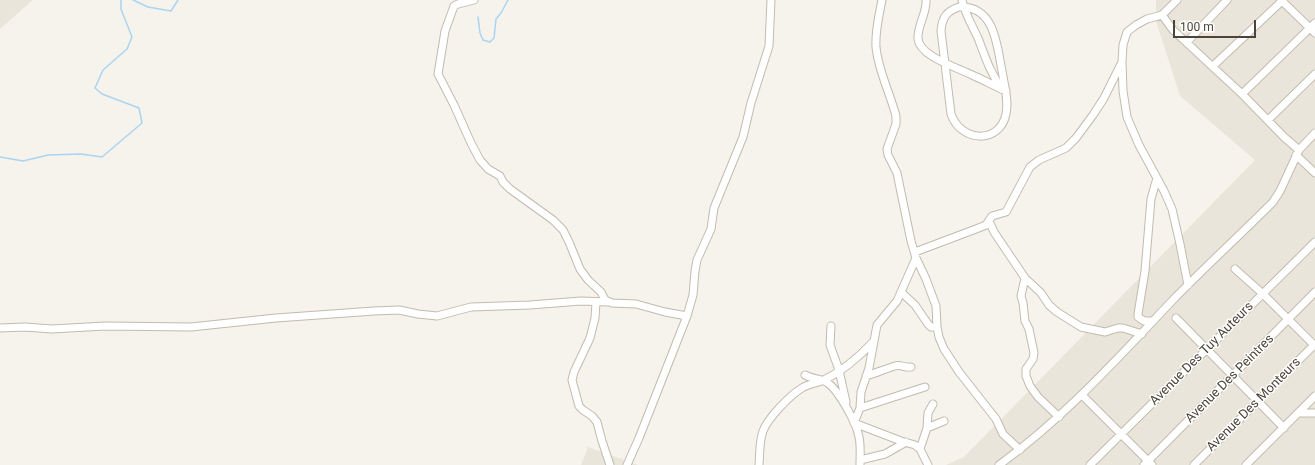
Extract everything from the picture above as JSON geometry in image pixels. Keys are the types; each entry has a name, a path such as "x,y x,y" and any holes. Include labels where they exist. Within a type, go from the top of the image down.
{"street":[{"path":"474,0 454,6 444,36 438,68 439,78 452,100 480,160 488,169 500,176 503,182 510,189 553,220 563,230 580,269 608,302"},
{"path":"627,465 661,385 687,316 693,295 695,271 711,229 714,208 743,138 751,103 770,46 771,0"},
{"path":"882,0 878,19 876,46 878,60 896,116 896,124 887,150 897,173 915,255 936,306 937,327 941,343 959,372 996,419 1005,437 1020,450"},
{"path":"926,0 927,3 918,34 919,43 927,52 945,64 1006,91"},
{"path":"1177,0 1162,15 1136,25 1127,32 1123,46 1123,91 1127,117 1139,145 1172,209 1188,285"},
{"path":"1187,42 1227,0"},
{"path":"1212,66 1282,0 1313,28 1242,94"},
{"path":"963,3 973,8 992,26 997,42 1006,91 1006,114 1000,126 989,135 977,136 966,134 953,120 951,114 941,38 942,20 948,12 963,3"},
{"path":"963,3 989,66 998,84 1006,91"},
{"path":"1162,15 1173,30 1268,120 1315,173"},
{"path":"854,424 860,408 861,392 877,325 897,301 915,255 976,230 986,225 992,216 1002,214 1008,209 1030,167 1039,160 1066,148 1076,138 1104,98 1122,62"},
{"path":"1268,120 1315,74"},
{"path":"1002,464 1059,417 1082,395 1188,285 1273,202 1280,191 1297,152 1315,133"},
{"path":"1153,321 1140,320 1138,314 1145,271 1151,199 1157,178"},
{"path":"989,221 994,232 1024,278 1041,293 1049,305 1057,312 1081,327 1105,332 1123,328 1142,334"},
{"name":"Avenue Des Tuy Auteurs","path":"1090,465 1315,242"},
{"path":"1235,268 1315,345"},
{"path":"1024,278 1021,296 1025,321 1029,329 1034,353 1033,359 1026,369 1026,376 1030,386 1038,397 1059,417"},
{"path":"901,292 915,305 931,327 937,327"},
{"name":"Avenue Des Peintres","path":"1148,464 1315,292"},
{"path":"0,328 105,326 191,327 362,311 399,310 437,316 472,307 581,301 636,304 687,316"},
{"path":"596,302 595,318 590,338 574,372 572,380 579,406 597,422 610,465"},
{"path":"1176,318 1284,428"},
{"path":"831,326 830,345 839,370 848,412"},
{"path":"759,465 761,440 766,425 782,405 801,388 821,381 839,370 874,342"},
{"name":"Avenue Des Monteurs","path":"1194,465 1315,345"},
{"path":"866,376 895,366 901,365 906,368 911,367"},
{"path":"805,375 825,381 835,389 857,430 860,441 860,462 885,454 906,442"},
{"path":"860,408 925,387"},
{"path":"1082,395 1148,464"},
{"path":"1246,465 1315,396"},
{"path":"920,449 927,428 927,416 933,404"},
{"path":"1298,413 1315,412"},
{"path":"927,428 944,421"},
{"path":"854,424 915,444 920,449 928,465"}],"shaded area":[{"path":"0,0 33,0 0,29"},
{"path":"1156,0 1315,0 1315,465 946,465 964,457 1255,160 1180,96 1156,21"},
{"path":"588,447 638,465 581,465"}],"waterway":[{"path":"0,157 23,161 48,155 81,154 102,157 142,123 139,108 102,94 95,88 103,70 127,49 132,37 121,9 121,0"},
{"path":"133,0 148,7 171,11 178,0"},
{"path":"478,17 480,33 483,40 490,42 494,38 496,19 508,0"}]}
